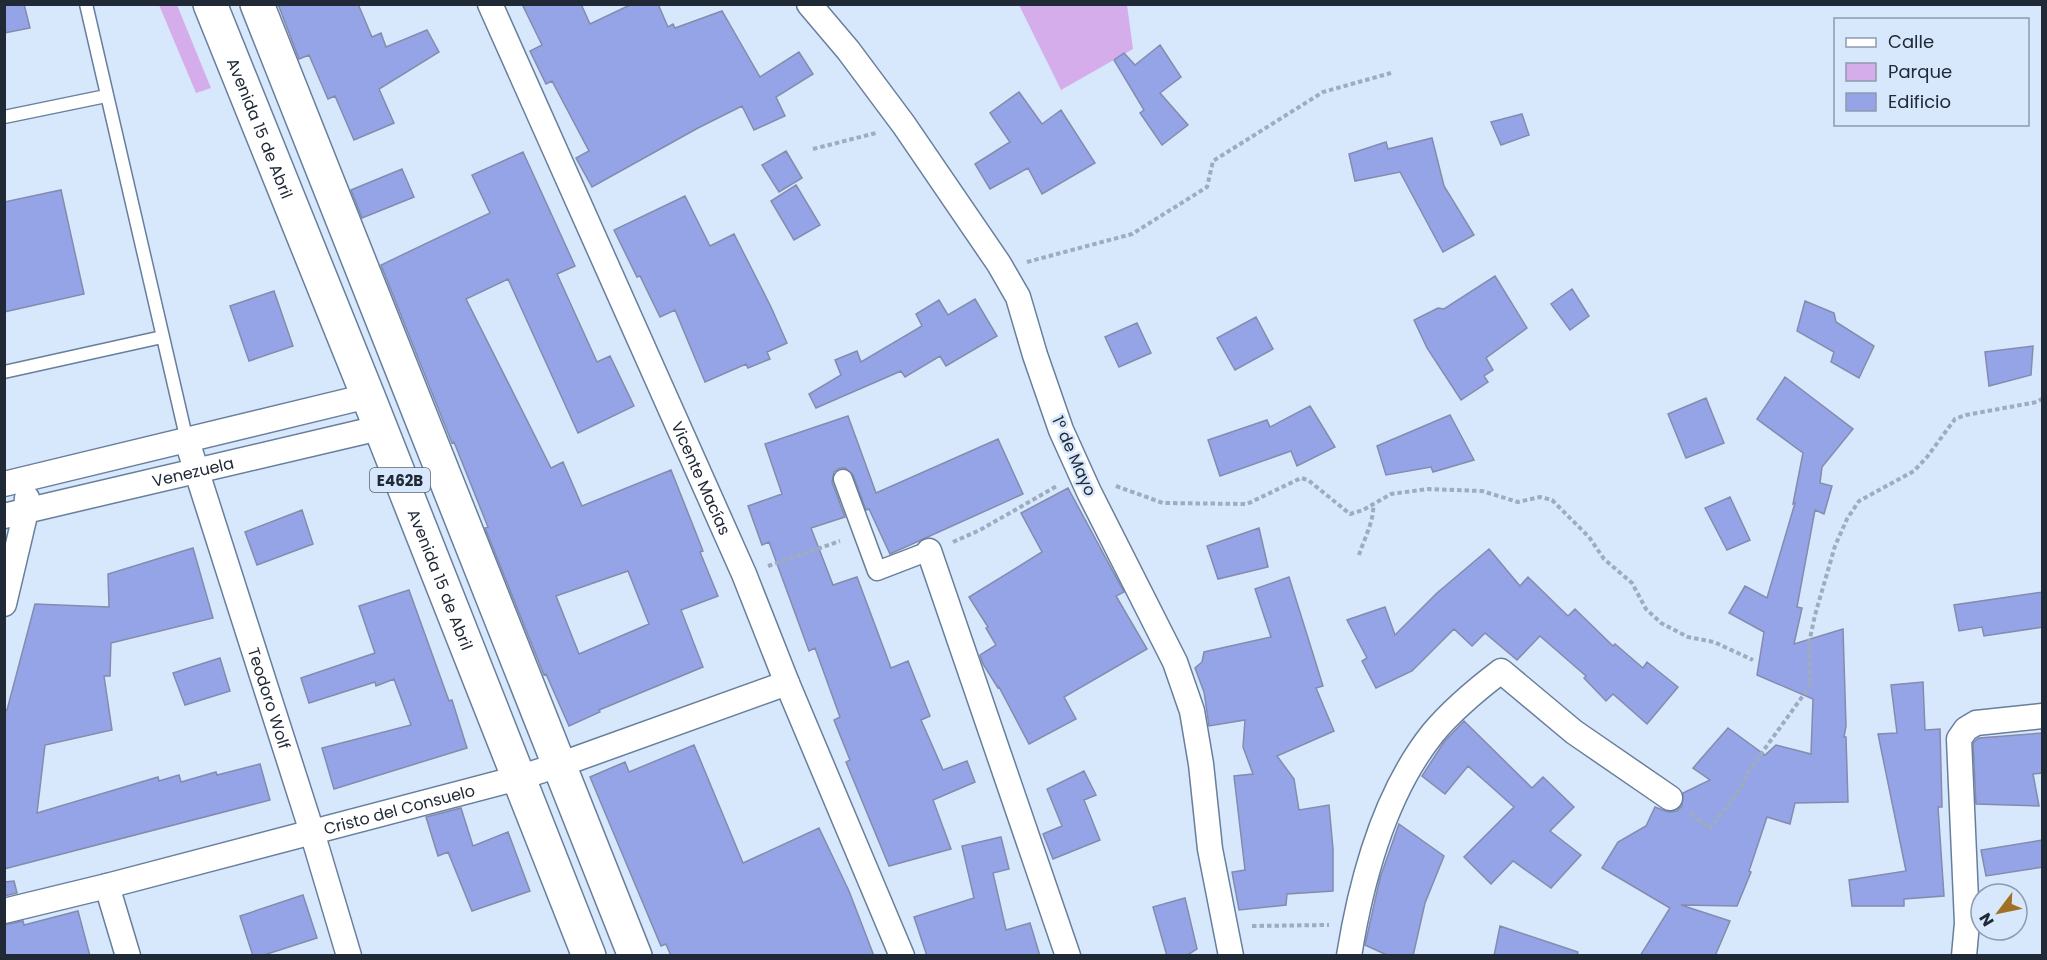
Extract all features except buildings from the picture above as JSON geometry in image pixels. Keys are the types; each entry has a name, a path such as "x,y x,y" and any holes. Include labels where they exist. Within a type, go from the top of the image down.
{"main road":[{"name":"Avenida 15 de Abril","path":"210,4 368,396 588,956"},
{"name":"E462B","path":"257,4 635,956"}],"street":[{"name":"Vicente Macías","path":"490,4 744,574 787,683 902,956"},
{"name":"1º de Mayo","path":"809,4 848,50 904,126 999,264 1018,297 1035,356 1061,430 1080,473 1175,662 1192,711 1201,764 1210,849 1231,956"},
{"name":"Venezuela","path":"7,478 151,450 368,396"},
{"name":"Venezuela","path":"15,514 380,428"},
{"name":"Teodoro Wolf","path":"187,441 312,832 349,956"},
{"path":"4,604 15,514 28,500 19,485 7,478"},
{"path":"843,479 877,571 929,552 1068,956"},
{"path":"1349,956 1360,894 1390,807 1409,771 1432,734 1461,703 1501,671 1574,732 1670,798"},
{"name":"Cristo del Consuelo","path":"4,911 518,778 787,683"},
{"path":"1964,956 1967,923 1959,739 1966,729 1976,723 2043,716"},
{"path":"107,886 128,956"}],"lane":[{"path":"86,4 187,441"},
{"path":"4,117 106,96"},
{"path":"4,372 162,337"}],"path":[{"path":"999,264 1022,263 1132,234 1207,187 1213,161 1323,92 1391,73"},
{"path":"813,149 904,126"},
{"path":"1670,798 1710,828 1810,686 1809,644 1815,615 1835,546 1847,519 1859,501 1914,471 1955,419 2043,399"},
{"path":"929,552 980,531 1080,473 1163,503 1247,504 1301,478 1308,480 1350,514 1363,510 1391,494 1428,489 1482,491 1518,502 1540,496 1552,500 1589,537 1604,559 1632,583 1646,609 1661,623 1688,637 1714,642 1753,660"},
{"path":"1359,555 1367,528 1374,515 1373,504"},
{"path":"744,574 862,533"},
{"path":"1225,927 1354,924"}],"green space":[{"path":"159,5 177,5 211,88 196,93"},
{"path":"1019,5 1127,5 1133,49 1061,90"}]}
